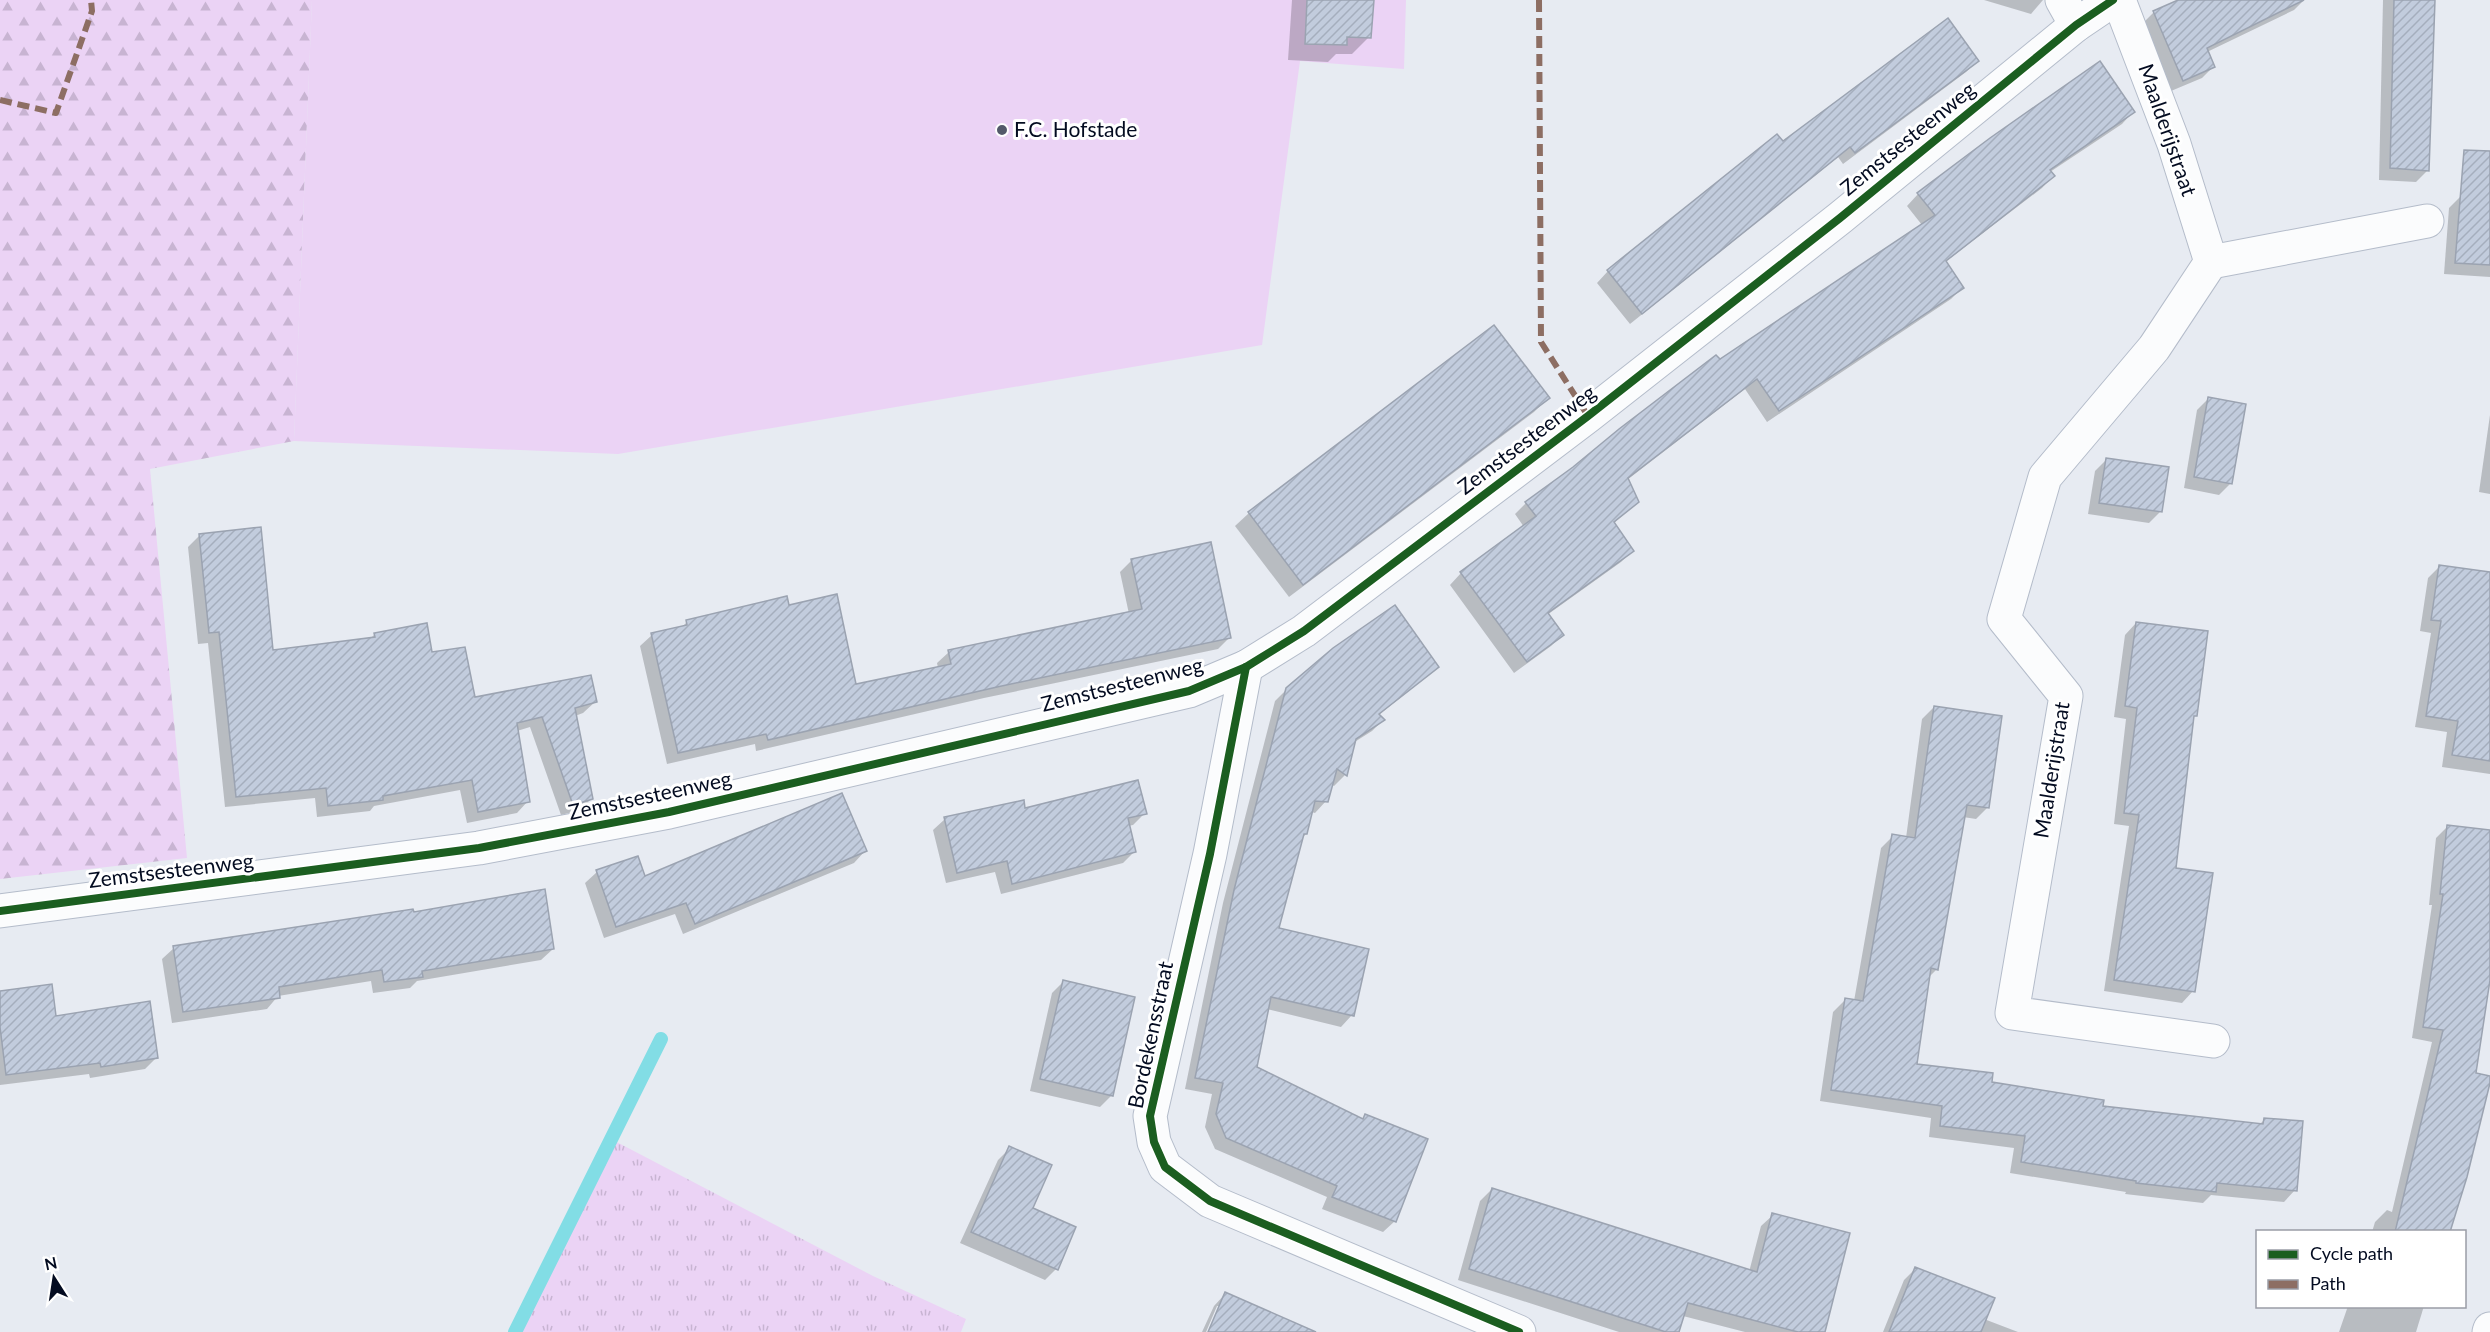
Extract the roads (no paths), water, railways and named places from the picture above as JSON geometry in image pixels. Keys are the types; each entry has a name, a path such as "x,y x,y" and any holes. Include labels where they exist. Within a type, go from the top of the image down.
{"street":[{"name":"Zemstsesteenweg","path":"0,911 480,848 669,812 1189,691 1246,667 1304,632 1570,431 1840,218 2069,13 2113,0"},
{"name":"Maalderijstraat","path":"2119,0 2174,144 2211,262 2154,348 2045,477 2004,619 2066,696 2012,1013 2213,1041"},
{"path":"2211,262 2427,221"},
{"name":"Bordekensstraat","path":"1246,667 1210,854 1150,1116 1154,1142 1165,1167 1210,1201 1519,1332"}],"waterway":[{"path":"515,1332 661,1039"}],"place":[{"name":"F.C. Hofstade","path":"1002,130"}]}
